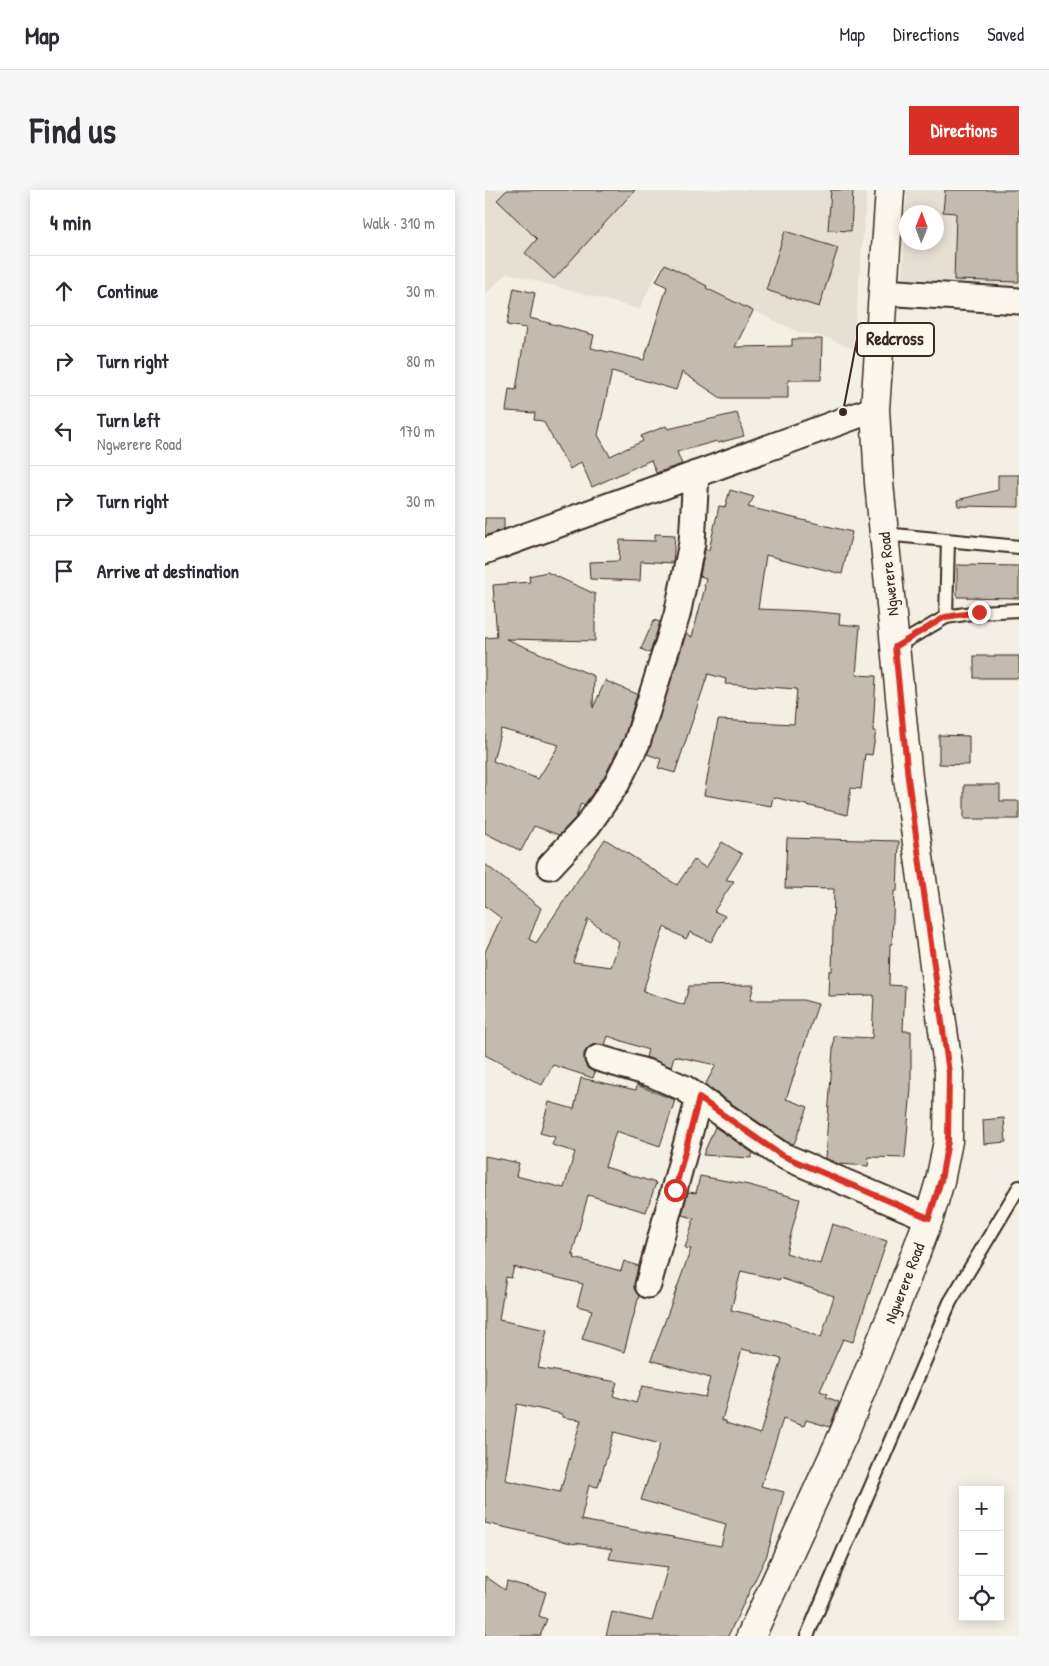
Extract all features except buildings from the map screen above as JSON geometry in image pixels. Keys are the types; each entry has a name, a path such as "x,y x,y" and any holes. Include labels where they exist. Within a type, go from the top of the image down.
{"street":[{"name":"Ngwerere Road","path":"751,1636 844,1433 929,1218 941,1180 948,1141 949,1073 908,778 879,483 875,409 890,190"},
{"path":"883,292 1019,301"},
{"path":"485,551 875,409"},
{"path":"550,866 588,825 617,783 637,744 677,615 692,543 696,474"},
{"path":"598,1058 652,1074 684,1088 781,1155 929,1218"},
{"path":"647,1285 699,1098"}],"lane":[{"path":"884,534 1019,546"},
{"path":"945,617 948,541"},
{"path":"895,647 945,617 979,612 1019,610"},
{"path":"807,1636 950,1302 1019,1187"}],"shaded area":[{"path":"485,190 867,190 853,349 828,338 799,332 660,267 639,309 507,273 485,295"},
{"path":"907,190 1019,190 1019,293 902,285 904,250 944,250 944,205 906,205"}],"place":[{"name":"Redcross","path":"843,412"}],"route":[{"path":"675,1190 699,1098 781,1155 929,1218 941,1180 948,1141 949,1073 908,778 895,647 945,617 979,612"}]}
